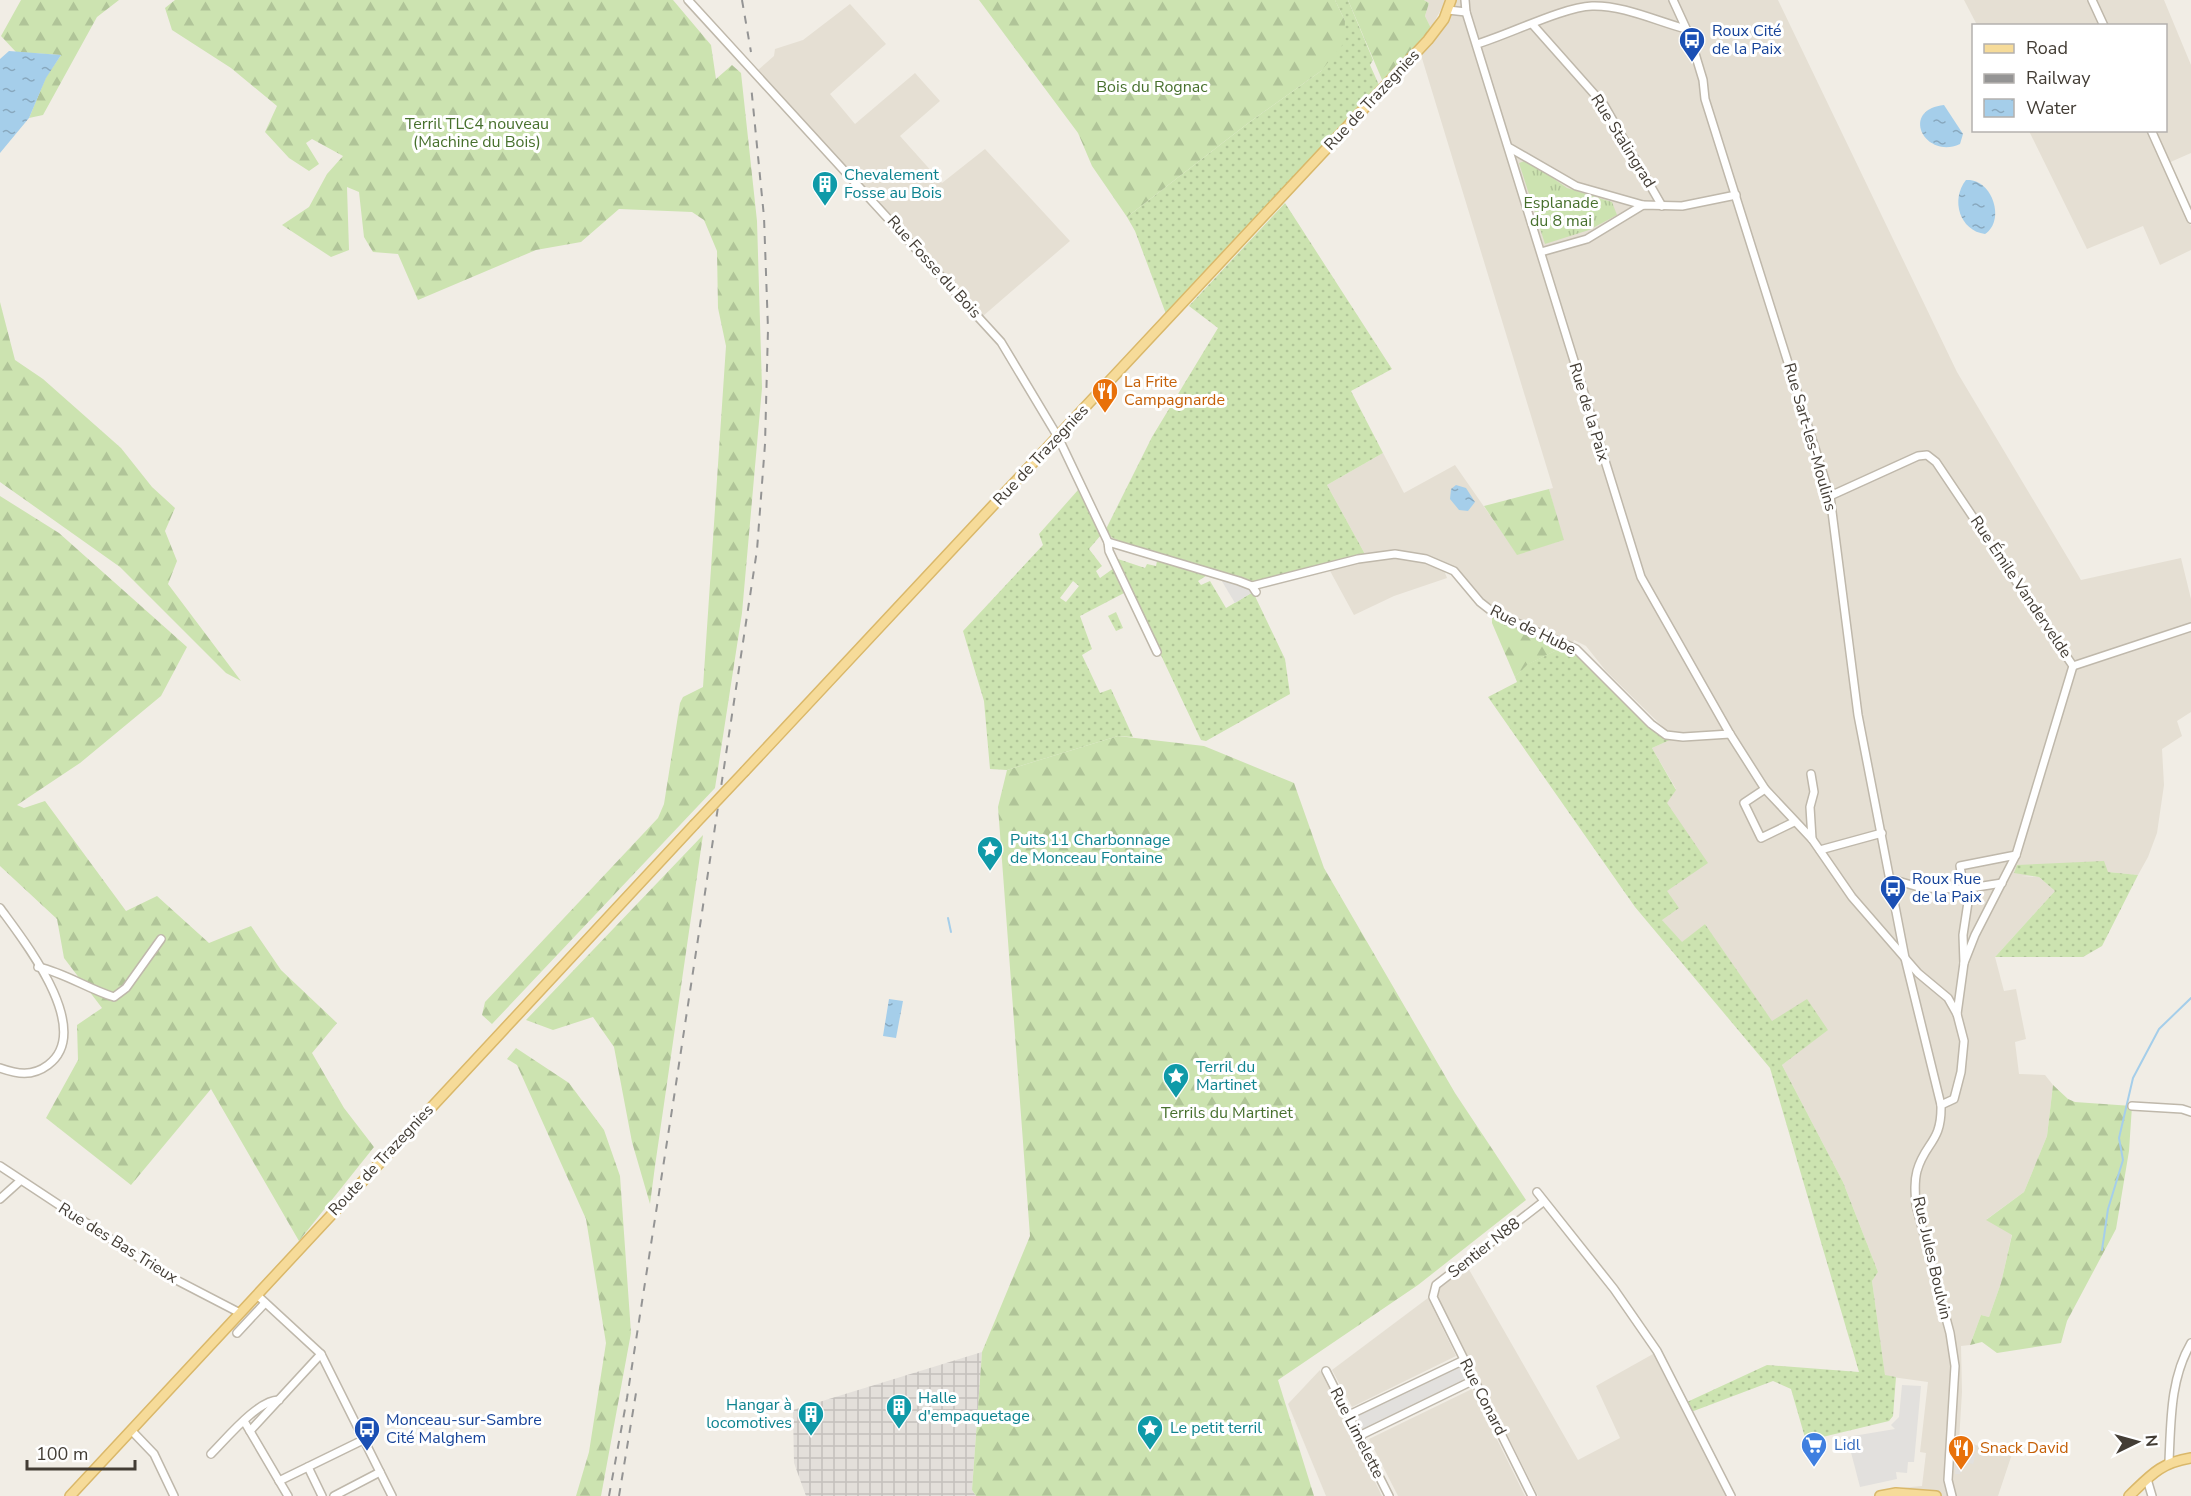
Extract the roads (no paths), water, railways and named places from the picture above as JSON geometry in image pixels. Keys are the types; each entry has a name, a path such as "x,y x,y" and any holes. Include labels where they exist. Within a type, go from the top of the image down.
{"main road":[{"name":"Rue de Trazegnies","path":"694,825 1422,46 1437,29 1450,5"},
{"name":"Route de Trazegnies","path":"70,1496 694,825"},
{"path":"2129,1496 2169,1461 2191,1458"},
{"path":"1880,1496 1896,1493 1936,1496"}],"street":[{"name":"Rue Fosse du Bois","path":"688,0 995,335 1019,370 1058,437 1157,652"},
{"name":"Rue de la Paix","path":"1465,0 1466,12 1641,577 1730,735 1765,789 1812,839 1852,897 1918,973 1948,998 1957,1014"},
{"name":"Rue Sart-les-Moulins","path":"1673,0 1686,29 1830,496 1858,715 1905,958"},
{"path":"2092,0 2103,24"},
{"path":"1450,5 1466,12"},
{"path":"1477,44 1578,8 1598,6 1612,7 1686,29"},
{"name":"Rue Stalingrad","path":"1533,25 1604,105 1662,206"},
{"path":"2152,132 2191,219"},
{"path":"1510,148 1576,186 1643,205 1700,203 1736,195"},
{"path":"1541,252 1587,239 1643,205"},
{"name":"Rue Émile Vandervelde","path":"1830,496 1918,456 1927,455 1936,462 2073,666 2016,855 1974,935 1965,963"},
{"name":"Rue de Hube","path":"1108,542 1254,589 1358,559 1395,554 1426,559 1454,571 1480,602 1494,613 1576,649 1651,724 1666,735 1683,737 1730,735"},
{"path":"2073,666 2191,627"},
{"path":"1812,774 1814,792 1810,807 1812,839"},
{"path":"1765,789 1744,803 1761,838 1794,822"},
{"path":"1820,850 1882,833"},
{"path":"1941,1105 1954,1099 1961,1072 1964,1041 1957,1014 1965,963 1963,935 1967,889 1960,867 2016,855"},
{"path":"1890,879 1922,888 1967,889 2002,883"},
{"path":"0,908 58,1002 64,1017 65,1032 61,1050 52,1062 33,1073 21,1074 0,1068"},
{"path":"38,968 53,970 114,997 126,988 161,939"},
{"name":"Rue Jules Boulvin","path":"1905,958 1941,1105 1942,1124 1918,1170 1915,1189 1916,1205 1950,1333 1955,1366 1948,1480 1952,1496"},
{"path":"2132,1106 2182,1109 2191,1112"},
{"name":"Rue des Bas Trieux","path":"0,1166 159,1271 240,1313"},
{"path":"0,1199 20,1181"},
{"path":"1537,1192 1614,1289 1657,1351 1731,1496"},
{"name":"Sentier N88","path":"1433,1297 1437,1285 1543,1202"},
{"path":"257,1295 321,1354 392,1496"},
{"name":"Rue Conard","path":"1433,1297 1532,1496"},
{"path":"237,1333 265,1303"},
{"path":"2169,1461 2172,1400 2178,1369 2191,1343"},
{"path":"250,1431 321,1354"},
{"path":"1348,1415 1464,1360"},
{"name":"Rue Limelette","path":"1326,1371 1389,1496"},
{"path":"1359,1436 1474,1380"},
{"path":"211,1454 244,1421 271,1400 279,1400"},
{"path":"244,1421 288,1496"},
{"path":"131,1430 154,1454 174,1496"},
{"path":"279,1481 363,1440"},
{"path":"308,1467 322,1496"},
{"path":"334,1496 380,1472"},
{"path":"2147,1479 2152,1496"}],"water":[{"path":"9,51 61,55 46,78 29,118 0,153 0,59"},
{"path":"1944,105 1963,134 1960,144 1947,147 1936,145 1922,132 1920,124 1923,115 1930,109"},
{"path":"1966,180 1975,181 1983,186 1993,201 1995,219 1985,234 1969,227 1960,213 1959,196"},
{"path":"1456,485 1466,488 1475,502 1468,511 1459,510 1450,499 1451,489"},
{"path":"889,999 903,1001 896,1038 883,1036"}],"waterway":[{"path":"948,918 951,932"},
{"path":"2102,1250 2108,1209 2123,1160 2119,1138 2133,1078 2159,1029 2191,998"}],"railway":[{"path":"742,0 751,52"},
{"path":"609,1496 627,1398 757,550 765,444 768,329 764,217 751,85"},
{"path":"619,1496 636,1393"}],"place":[{"name":"Roux Cité de la Paix","path":"1692,63"},
{"name":"Chevalement Fosse au Bois","path":"825,207"},
{"name":"La Frite Campagnarde","path":"1105,414"},
{"name":"Puits 11 Charbonnage de Monceau Fontaine","path":"990,872"},
{"name":"Roux Rue de la Paix","path":"1893,911"},
{"name":"Terril du Martinet","path":"1176,1099"},
{"name":"Halle d'empaquetage","path":"899,1430"},
{"name":"Hangar à locomotives","path":"811,1437"},
{"name":"Le petit terril","path":"1150,1451"},
{"name":"Monceau-sur-Sambre Cité Malghem","path":"367,1452"},
{"name":"Lidl","path":"1814,1468"},
{"name":"Snack David","path":"1961,1471"}],"park label":[{"name":"Bois du Rognac","path":"1152,87"},
{"name":"Terril TLC4 nouveau (Machine du Bois)","path":"477,133"},
{"name":"Esplanade du 8 mai","path":"1561,212"},
{"name":"Terrils du Martinet","path":"1227,1113"}]}
